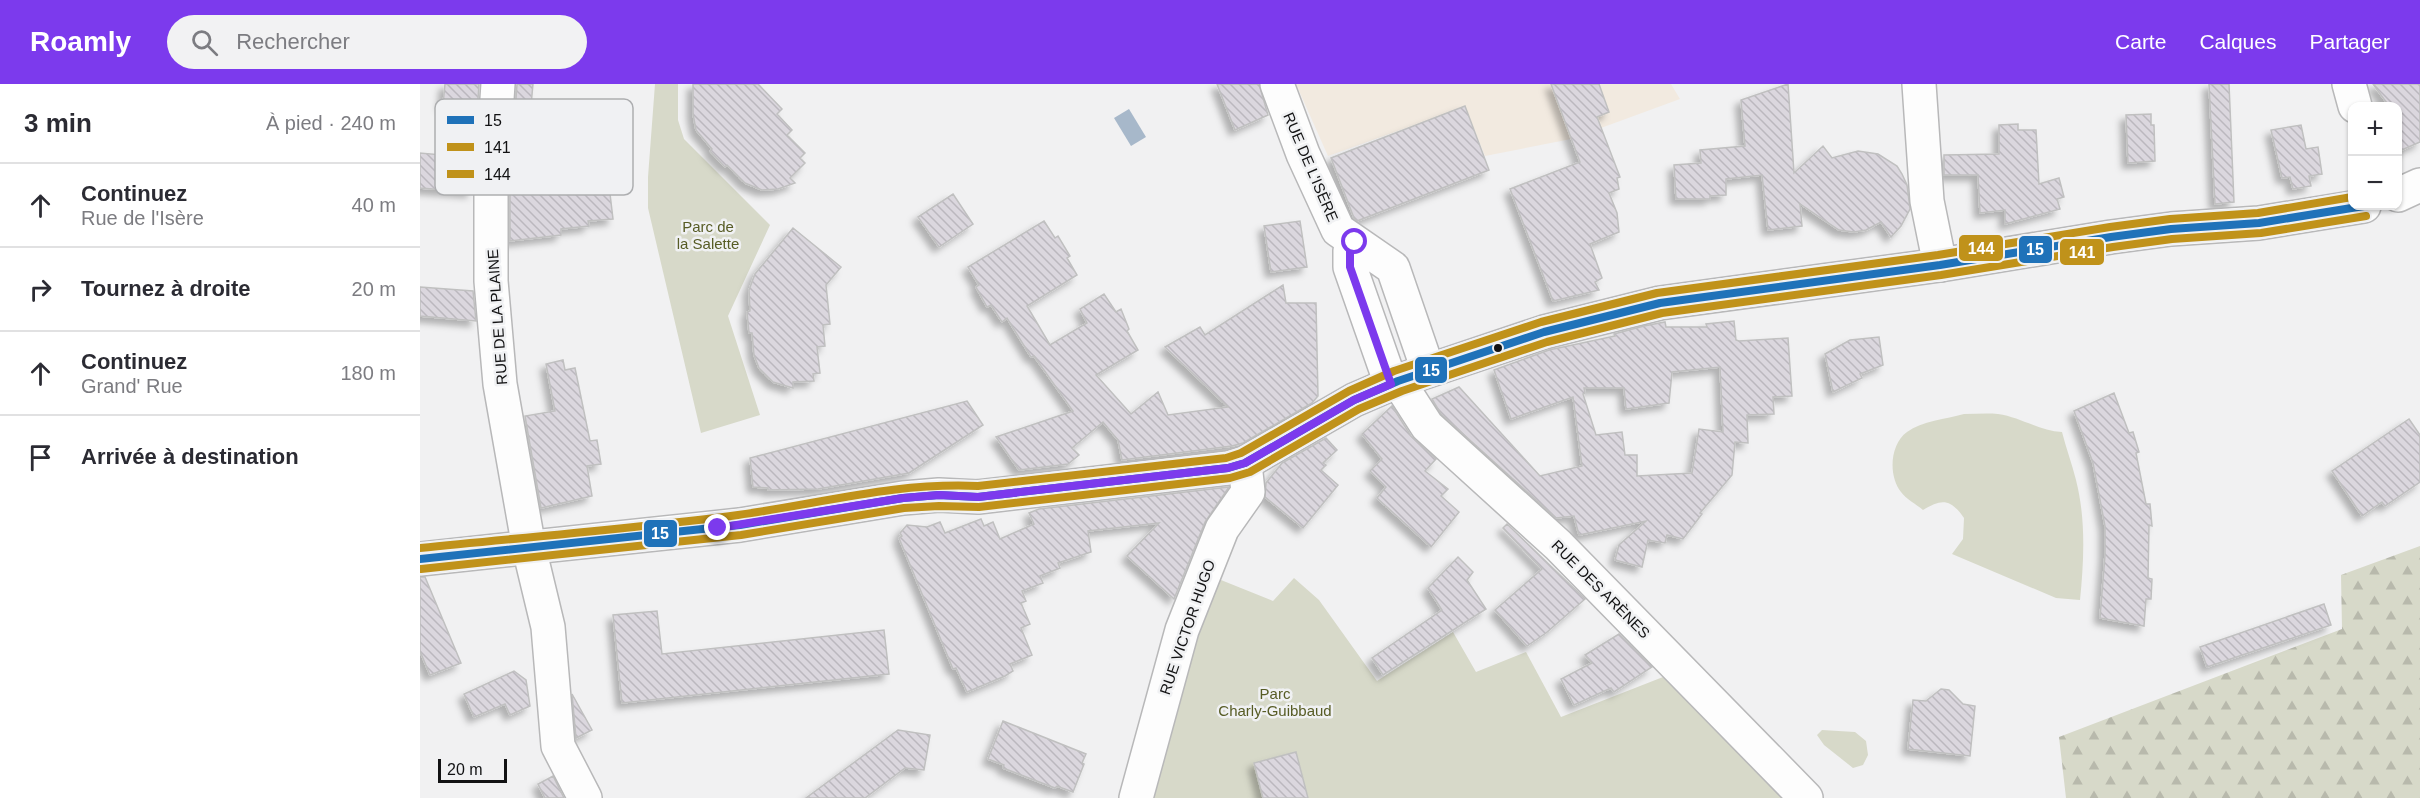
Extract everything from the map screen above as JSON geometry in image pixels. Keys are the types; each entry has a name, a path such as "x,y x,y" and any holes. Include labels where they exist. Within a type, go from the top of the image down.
{"street":[{"name":"RUE DE LA PLAINE","path":"497,99 498,84"},
{"name":"RUE DE L'ISÈRE","path":"1277,84 1304,154 1338,230 1393,267 1428,370"},
{"path":"1918,84 1927,201 1940,265"},
{"path":"2349,84 2354,102"},
{"path":"2402,193 2420,185"},
{"name":"RUE DE LA PLAINE","path":"491,195 491,281 500,384 529,548 548,627 558,746 585,798"},
{"path":"420,560 740,525 903,498 939,495 978,497 1228,468 1245,463 1354,400 1394,382 1497,346 1660,303 1940,265 2111,237 2171,229 2259,223 2348,209"},
{"path":"1355,242 1350,250 1350,267 1394,382"},
{"name":"RUE DES ARÈNES","path":"1394,382 1427,426 1558,545 1806,798"},
{"name":"RUE VICTOR HUGO","path":"1136,798 1182,630 1218,537 1248,492 1245,463"}],"shaded area":[{"path":"1296,84 1671,84 1680,99 1571,139 1485,156 1465,107 1328,156"}],"green space":[{"name":"Parc de la Salette","path":"655,84 678,84 678,120 684,139 770,225 728,316 760,415 701,433 648,208"},
{"path":"1964,414 1998,414 2062,432 2076,480 2083,525 2080,600 2056,598 1952,554 1963,539 1964,518 1955,507 1941,502 1923,510 1901,492 1894,478 1893,460 1901,437 1920,425"},
{"path":"2420,546 2420,798 2066,798 2059,737 2342,629 2341,575"},
{"name":"Parc Charly-Guibbaud","path":"1216,578 1273,601 1294,578 1319,600 1377,681 1453,632 1476,672 1526,652 1561,717 1663,677 1763,772 1787,798 1149,798 1174,703"},
{"path":"1822,730 1855,732 1866,741 1868,755 1863,765 1853,768 1824,745 1817,735"}],"water":[{"path":"1129,109 1146,137 1131,146 1114,118"}],"building":[{"path":"445,84 479,84 478,99 444,99"},
{"path":"517,84 533,84 532,99 516,99"},
{"path":"693,84 758,84 782,109 777,114 792,130 787,135 805,153 800,158 805,163 790,178 795,183 778,189 762,190 745,183 727,165 725,167 710,151 712,149 696,130 693,114"},
{"path":"1217,84 1259,84 1268,115 1235,130"},
{"path":"1551,84 1599,84 1609,112 1597,117 1620,177 1617,178 1619,189 1609,193 1617,213 1619,232 1590,244 1602,278 1595,282 1599,290 1553,301 1510,189 1580,162"},
{"path":"1788,84 1794,173 1823,146 1832,158 1858,151 1878,154 1897,166 1907,185 1910,209 1901,226 1891,237 1881,222 1866,230 1854,232 1839,230 1800,204 1802,226 1768,230 1762,175 1726,179 1726,195 1710,196 1710,199 1676,199 1674,165 1701,163 1700,150 1745,146 1741,100"},
{"path":"2209,84 2229,84 2234,202 2215,204"},
{"path":"2373,84 2420,84 2420,142 2402,150 2402,102 2386,102"},
{"path":"1465,106 1489,170 1357,221 1331,158"},
{"path":"2151,114 2151,125 2154,125 2155,161 2128,163 2126,115"},
{"path":"2018,124 2018,130 2036,130 2039,184 2059,178 2064,197 2057,199 2060,209 2005,224 2005,210 1980,213 1978,175 1944,175 1944,155 1999,154 1999,125"},
{"path":"2301,125 2306,149 2318,147 2322,174 2309,176 2311,186 2293,189 2290,177 2282,178 2271,130"},
{"path":"420,153 435,154 435,189 420,188"},
{"path":"953,194 973,224 939,247 918,217"},
{"path":"510,195 610,195 613,219 588,221 589,226 561,229 561,235 510,241"},
{"path":"1044,221 1055,238 1058,236 1070,256 1067,258 1077,275 1027,306 1050,345 1087,323 1080,309 1104,294 1116,312 1121,309 1129,329 1127,331 1138,350 1096,375 1131,414 1158,392 1168,415 1228,407 1165,347 1200,327 1205,335 1283,285 1286,303 1316,303 1318,396 1312,403 1243,443 1232,446 1122,460 1118,440 1103,422 1072,448 1079,455 1068,464 1019,470 996,437 1073,411 1034,356 1031,357 1007,318 1002,322 991,305 987,307 976,287 979,285 968,267"},
{"path":"1300,221 1307,267 1271,272 1264,226"},
{"path":"793,228 841,267 826,285 830,324 823,325 825,346 817,347 820,373 813,374 814,381 793,382 793,388 773,382 759,368 754,355 752,333 749,333 747,312 750,311 749,290 755,274"},
{"path":"420,287 473,291 476,321 420,316"},
{"path":"1734,321 1736,340 1739,341 1788,338 1792,396 1773,397 1774,414 1747,415 1748,443 1735,442 1732,475 1700,513 1702,514 1683,539 1667,535 1665,543 1648,540 1642,567 1615,560 1619,545 1646,521 1579,535 1574,516 1556,518 1441,414 1432,399 1459,387 1540,476 1582,466 1573,397 1511,419 1494,370 1549,350 1615,336 1614,334 1644,326 1665,322 1666,327 1707,327 1706,324","holes":["1720,367 1723,432 1699,429 1692,473 1637,476 1637,455 1625,455 1622,432 1596,435 1583,394 1585,393 1584,388 1624,388 1626,409 1669,403 1672,372"]},
{"path":"1879,337 1883,365 1860,374 1862,378 1833,392 1825,354 1850,340"},
{"path":"563,360 565,370 575,368 590,441 597,440 601,464 587,466 592,496 541,508 525,416 555,411 546,364"},
{"path":"2114,393 2129,433 2133,432 2139,452 2136,453 2146,504 2150,504 2152,526 2149,525 2148,578 2152,579 2151,599 2146,599 2144,626 2100,618 2105,526 2093,463 2074,411"},
{"path":"967,401 983,425 909,473 818,489 768,490 768,488 753,487 750,458"},
{"path":"1392,406 1411,436 1436,459 1425,471 1448,489 1441,496 1459,512 1431,547 1377,498 1386,487 1370,471 1382,459 1362,434"},
{"path":"2409,419 2420,435 2420,482 2385,506 2382,502 2362,516 2332,471"},
{"path":"1326,438 1337,450 1323,463 1326,465 1321,470 1338,485 1303,528 1265,497 1266,483 1282,463"},
{"path":"1229,487 1205,522 1174,599 1127,556 1159,523 1088,531 1091,552 1058,563 1060,568 1040,576 1043,583 1022,591 1026,601 1021,603 1030,624 1021,628 1032,655 1010,664 1013,671 1005,676 967,692 956,668 953,669 899,538 907,525 927,527 940,522 945,533 981,519 984,526 993,522 1000,539 1034,524 1029,513 1039,509"},
{"path":"1507,524 1585,599 1546,633 1527,646 1495,610 1542,569 1503,528"},
{"path":"1458,557 1473,572 1467,580 1486,609 1383,675 1372,658 1442,610 1428,588"},
{"path":"420,577 425,577 461,663 430,675 420,651"},
{"path":"2324,604 2331,625 2207,667 2200,647"},
{"path":"657,611 662,654 884,630 889,674 622,703 613,615"},
{"path":"1619,634 1652,667 1614,692 1611,688 1574,705 1561,679 1592,663 1585,655"},
{"path":"514,671 526,680 530,706 510,715 505,704 474,717 464,694"},
{"path":"1941,689 1949,690 1963,704 1975,706 1970,756 1908,749 1913,700 1926,701"},
{"path":"572,694 592,730 576,738"},
{"path":"1003,721 1086,754 1073,792 1057,786 1055,788 1003,768 1004,765 988,759"},
{"path":"898,730 930,735 924,770 905,768 865,798 806,798"},
{"path":"1296,752 1308,798 1263,798 1254,763"},
{"path":"553,776 564,798 545,798 538,784"}],"transit line":[{"name":"144","path":"420,548 698,520 917,487 978,486 1226,458 1241,453 1349,391 1394,371 1541,322 1657,293 1938,255 2110,227 2170,219 2258,213 2348,198"},
{"name":"15","path":"420,559 740,525 903,498 939,495 978,497 1228,468 1245,463 1354,400 1398,381 1544,332 1660,303 1940,265 2111,237 2171,229 2259,223 2348,209"},
{"name":"141","path":"421,569 741,535 904,508 979,507 1230,478 1250,472 1359,409 1402,391 1547,342 1662,313 1941,275 2113,247 2172,239 2261,233 2366,216"}],"route":[{"path":"718,528 903,498 939,495 978,497 1228,468 1245,463 1354,400 1391,384 1350,267 1350,250 1355,242"}]}
